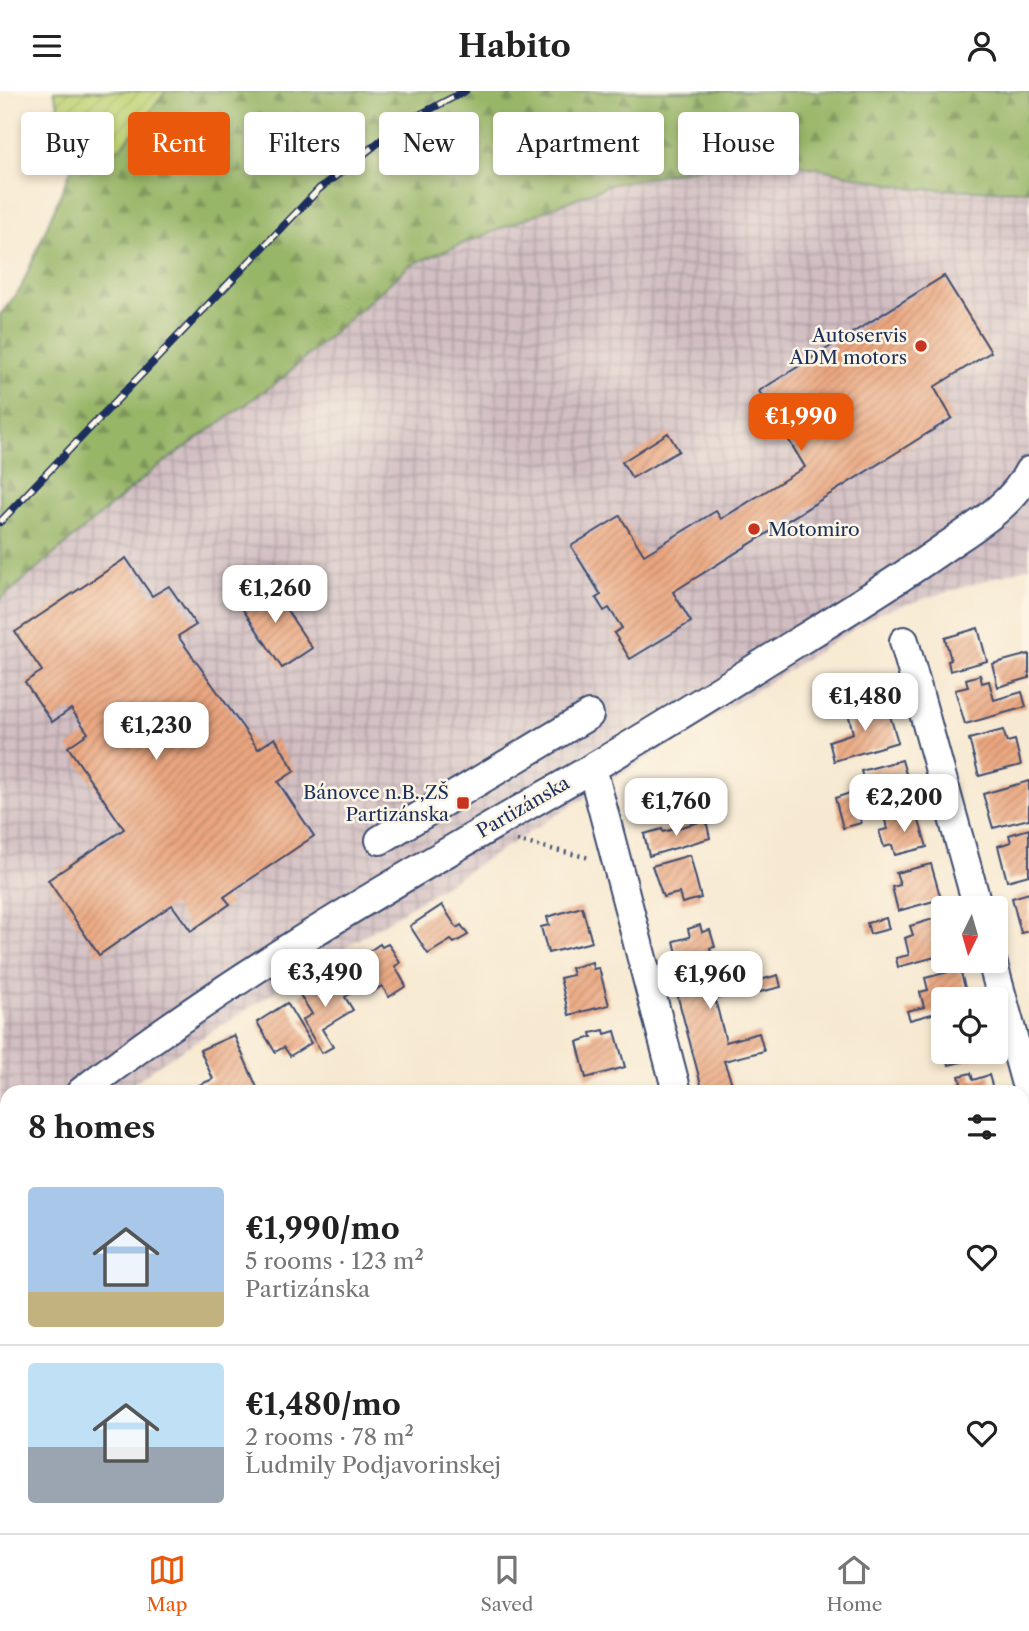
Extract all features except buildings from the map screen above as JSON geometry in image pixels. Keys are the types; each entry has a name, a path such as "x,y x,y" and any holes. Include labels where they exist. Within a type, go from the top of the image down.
{"street":[{"name":"Partizánska","path":"90,1085 272,961 485,828 592,768 925,561 991,515 1027,479"},
{"path":"904,641 975,896"},
{"path":"380,840 589,715"},
{"path":"592,768 675,1085"},
{"path":"995,973 1026,1085"}],"path":[{"path":"510,831 518,842 592,859"}],"shaded area":[{"path":"799,164 913,189 1029,191 1029,567 881,612 158,1065 132,1085 0,1085 0,600 152,471 280,380 410,265 609,185 678,172 678,175 799,175"}],"green space":[{"path":"54,91 166,91 149,112 128,112 128,139 121,148 114,150 114,112 60,112"},
{"path":"166,91 1029,91 1029,191 913,189 799,164 799,112 678,112 678,172 664,175 664,112 493,112 493,175 661,175 609,185 410,265 280,380 152,471 0,600 0,315 21,288 69,175 114,175 114,149 121,147 128,138 128,175 230,175 230,112 149,112"}],"railway":[{"path":"0,522 319,189 402,124 465,91"}],"place":[{"name":"Autoservis ADM motors","path":"921,346"},
{"name":"Motomiro","path":"754,529"},
{"name":"Bánovce n.B.,ZŠ Partizánska","path":"463,803"}]}
